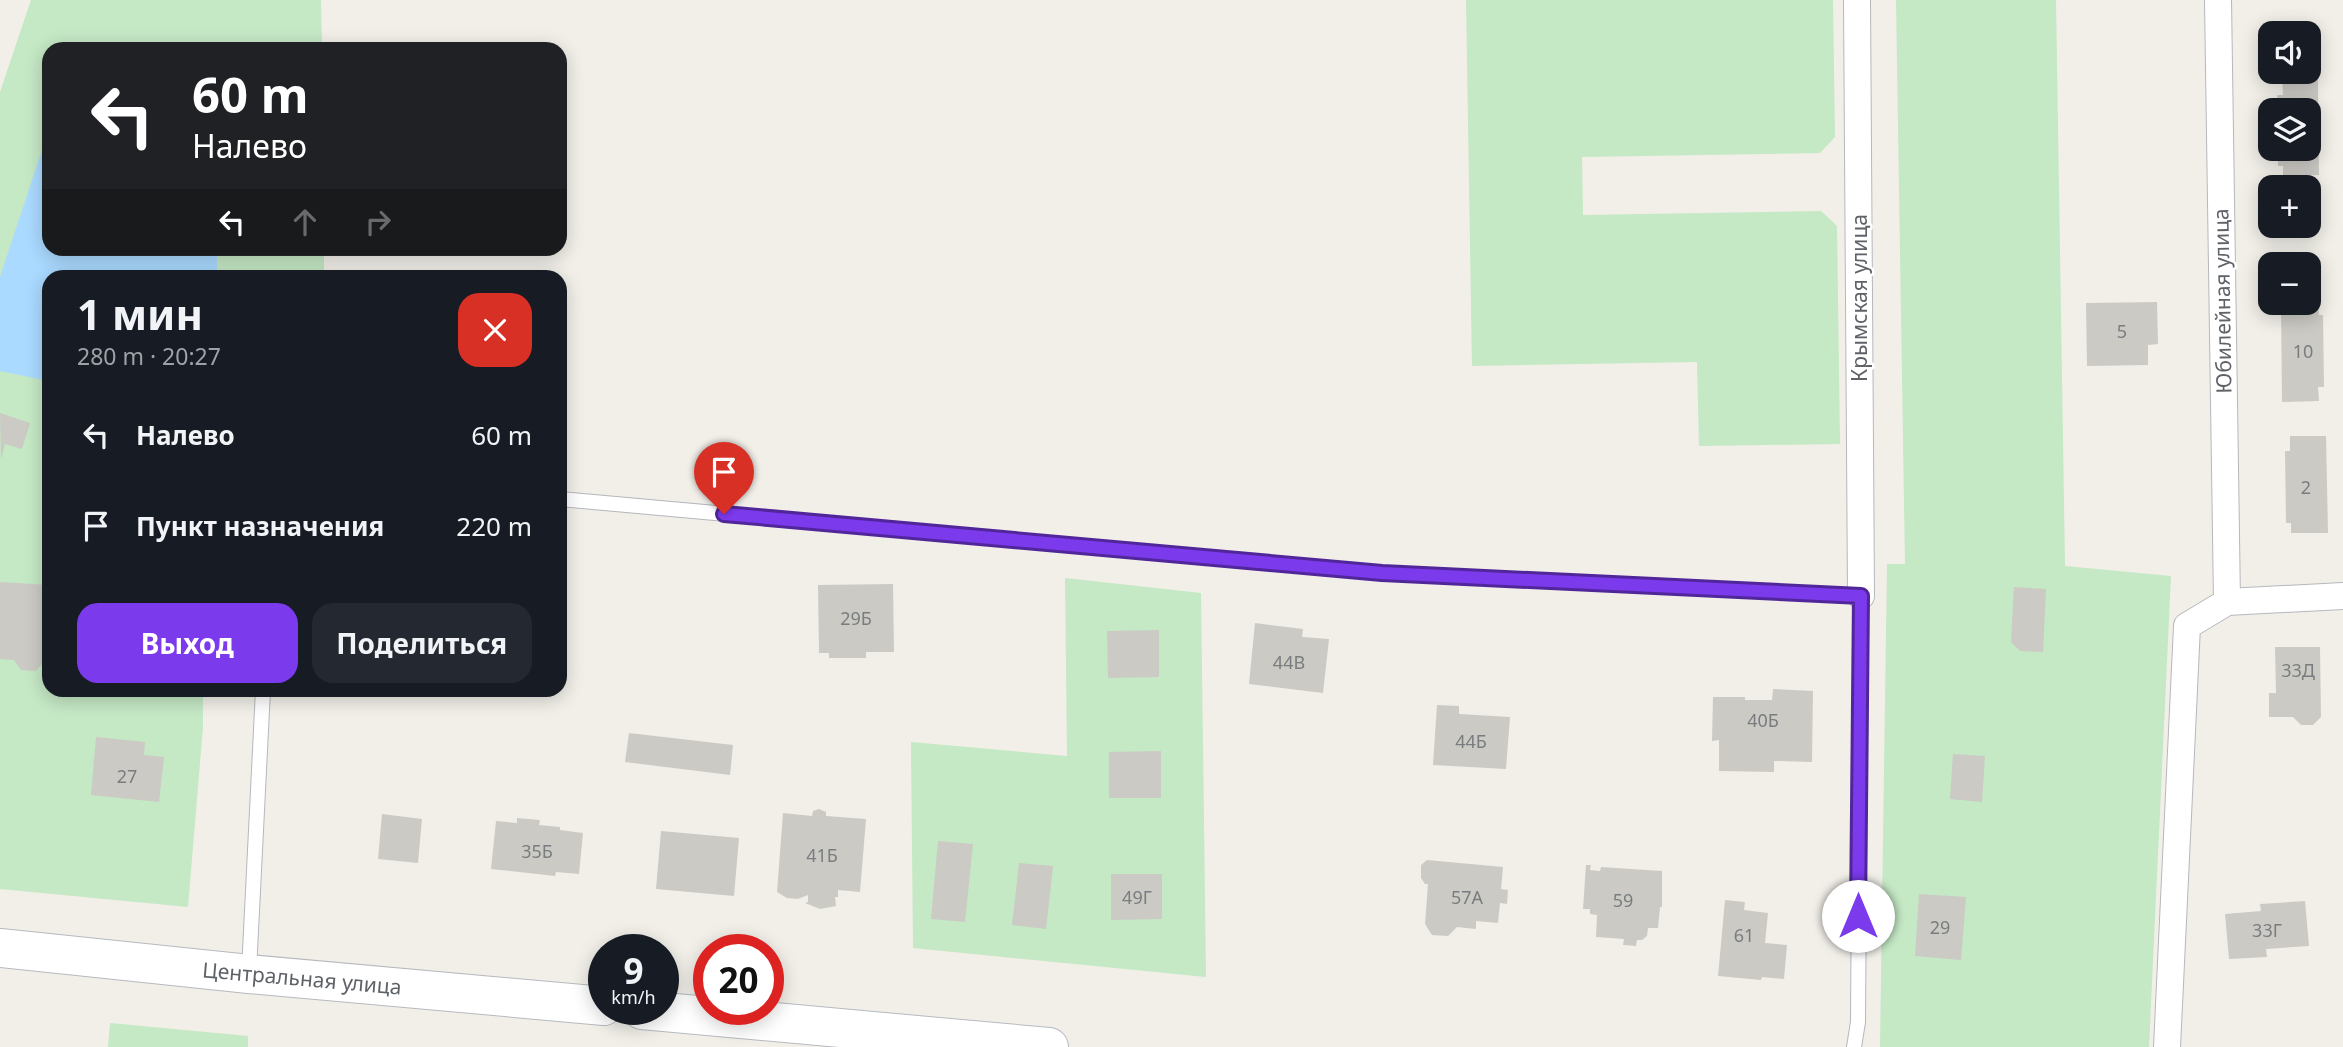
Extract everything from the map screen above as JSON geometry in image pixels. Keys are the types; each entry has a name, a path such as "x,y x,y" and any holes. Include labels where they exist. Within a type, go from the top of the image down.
{"main road":[{"name":"Центральная улица","path":"0,948 248,974 588,1005"},
{"path":"679,1013 1049,1047"}],"street":[{"name":"Крымская улица","path":"1857,0 1861,596"},
{"name":"Юбилейная улица","path":"2218,0 2227,602"},
{"path":"2167,1047 2187,626 2227,602 2343,596"}],"lane":[{"path":"567,500 1382,573 1861,596 1858,1023 1854,1047"},
{"path":"248,974 263,697"}],"green space":[{"path":"31,0 321,0 322,42 42,42 42,256 324,256 324,270 42,270 42,697 203,697 203,727 188,907 0,889 0,92"},
{"path":"1466,0 1833,0 1835,137 1820,153 1582,157 1583,215 1821,211 1837,226 1840,444 1699,446 1697,362 1472,366"},
{"path":"1896,0 2056,0 2065,566 2171,576 2149,1047 1880,1047 1887,564 1905,564"},
{"path":"1065,578 1201,593 1206,977 913,948 911,742 1067,756"},
{"path":"110,1023 248,1036 248,1047 108,1047"}],"water":[{"path":"42,150 42,256 217,256 217,270 42,270 42,380 0,371 0,277"}],"building":[{"path":"2282,84 2318,84 2318,98 2277,98 2277,95 2283,95"},
{"path":"2278,161 2319,161 2319,175 2283,175 2283,166 2278,166"},
{"path":"2157,302 2158,344 2148,345 2148,365 2087,366 2086,303"},
{"path":"2281,315 2323,315 2324,387 2318,387 2319,401 2282,402"},
{"path":"0,413 30,423 22,449 5,444 1,459"},
{"path":"2290,436 2326,436 2328,533 2291,533 2291,523 2286,523 2285,451 2290,451"},
{"path":"0,582 42,585 42,663 36,671 21,670 14,660 0,659"},
{"path":"893,584 894,652 866,652 866,658 829,658 829,653 819,653 818,585"},
{"path":"2014,587 2046,589 2043,652 2020,651 2011,642"},
{"path":"1255,623 1303,629 1302,637 1329,639 1323,693 1249,684"},
{"path":"1159,630 1159,677 1108,678 1107,631"},
{"path":"2275,647 2320,647 2321,717 2313,725 2301,725 2293,717 2269,717 2269,693 2276,693"},
{"path":"1773,689 1813,691 1812,762 1774,761 1774,772 1719,771 1719,740 1712,741 1713,697 1772,700"},
{"path":"1437,705 1459,706 1459,714 1510,717 1506,769 1433,765"},
{"path":"629,733 733,745 730,775 625,762"},
{"path":"96,737 145,742 144,755 164,757 159,802 91,795"},
{"path":"1161,751 1161,798 1109,798 1109,752"},
{"path":"1953,754 1985,756 1982,802 1950,799"},
{"path":"819,809 826,812 826,816 866,819 860,892 838,890 838,897 835,897 836,906 820,909 805,903 808,902 808,895 798,899 787,898 777,892 783,813 812,816 813,811"},
{"path":"382,814 422,819 418,863 378,859"},
{"path":"517,818 540,820 539,825 583,833 579,874 556,872 555,876 491,869 496,821 517,823"},
{"path":"661,831 739,838 734,896 656,889"},
{"path":"938,841 973,844 965,922 931,919"},
{"path":"1427,860 1503,867 1501,889 1508,890 1507,904 1500,903 1498,923 1476,921 1476,929 1457,927 1448,936 1432,935 1425,924 1428,884 1421,878 1421,865"},
{"path":"1019,863 1053,866 1046,929 1012,925"},
{"path":"1586,865 1591,865 1590,870 1600,871 1601,867 1662,871 1662,907 1658,928 1648,928 1647,936 1637,940 1636,946 1623,945 1624,939 1596,937 1597,915 1590,914 1590,909 1583,909"},
{"path":"1111,874 1162,874 1162,919 1111,920"},
{"path":"1919,894 1966,897 1961,960 1915,956"},
{"path":"1725,900 1745,902 1744,910 1768,913 1765,943 1787,945 1784,979 1718,976"},
{"path":"2305,901 2309,946 2266,949 2267,957 2229,959 2225,914 2261,911 2260,904"}],"route":[{"path":"724,514 1382,573 1861,596 1858,916"}]}
